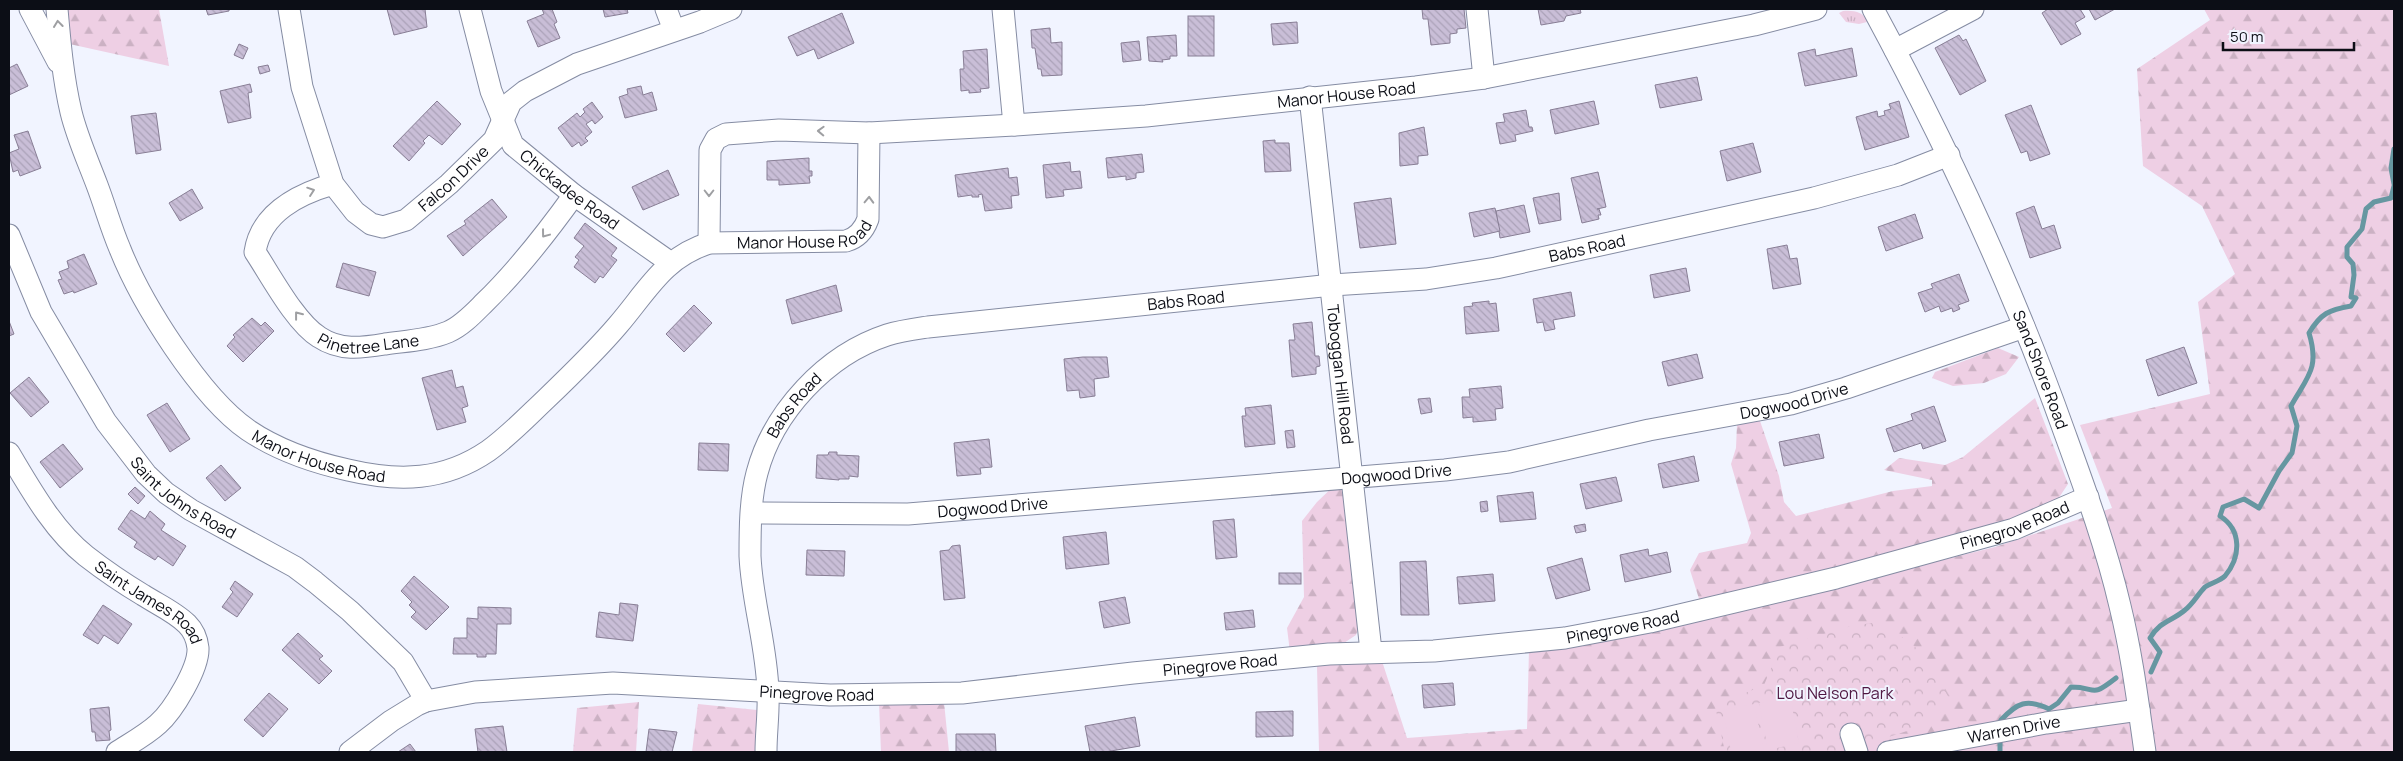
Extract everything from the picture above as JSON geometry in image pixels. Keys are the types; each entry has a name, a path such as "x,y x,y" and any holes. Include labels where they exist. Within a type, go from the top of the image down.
{"street":[{"name":"Manor House Road","path":"30,9 65,74"},
{"name":"Manor House Road","path":"56,9 71,112 84,153 121,251 146,301 195,376 224,410 247,429 298,457 371,476 438,475 466,464 514,431 618,325 671,263 678,256 692,248 709,243 846,241 855,237 866,226 868,219 869,133"},
{"name":"Falcon Drive","path":"289,9 302,87 333,184 347,205 371,224 383,227 397,225 427,204 489,145 496,136 508,106 516,97 577,64 731,9"},
{"name":"Chickadee Road","path":"470,9 491,91 513,145 574,195 671,263"},
{"path":"666,9 674,30"},
{"path":"1003,9 1014,125"},
{"path":"1476,9 1484,78"},
{"name":"Manor House Road","path":"709,243 709,155 711,146 716,139 726,134 779,130 869,133 1164,114 1484,78 1754,25 1816,9"},
{"name":"Sand Shore Road","path":"1874,9 1949,155 2009,287 2046,381 2088,497 2120,605 2145,752"},
{"path":"1895,50 1973,9"},
{"name":"Toboggan Hill Road","path":"1310,97 1371,651"},
{"name":"Babs Road","path":"766,752 768,691 750,557 752,513 757,471 770,438 783,415 808,387 831,366 858,348 887,336 928,326 1332,285 1426,279 1496,268 1814,198 1898,175 1949,155"},
{"name":"Pinetree Lane","path":"333,184 307,192 282,208 260,233 255,252 283,295 308,328 332,344 354,349 424,338 450,331 479,308 511,277 574,195"},
{"name":"Saint Johns Road","path":"9,235 41,312 106,422 146,474 166,492 191,510 295,567 315,582 350,611 403,662 426,701"},
{"name":"Dogwood Drive","path":"752,513 908,514 1444,470 1509,462 1649,430 1791,404 1846,388 2024,327"},
{"name":"Saint James Road","path":"9,453 47,511 73,544 129,586 175,614 186,623 196,637 198,648 195,665 175,704 158,724 117,752"},
{"name":"Pinegrove Road","path":"350,752 391,720 426,701 475,692 613,683 830,695 962,693 1133,673 1371,651 1434,651 1516,644 1650,622 1836,578 2014,529 2088,497"},
{"name":"Warren Drive","path":"1888,752 2046,722 2139,710"}],"green space":[{"path":"63,9 159,9 169,66 65,43"},
{"path":"2204,9 2394,9 2394,752 1319,752 1317,666 1382,661 1407,738 1527,729 1529,649 1695,621 1995,547 2112,508 2080,425 2210,394 2198,302 2235,274 2202,206 2143,166 2137,69 2210,20"},
{"path":"1843,11 1858,12 1864,16 1867,22 1859,24 1846,22 1839,13"},
{"path":"1998,348 2019,357 2006,374 1984,383 1953,386 1932,378 1935,372"},
{"path":"2035,398 2068,484 2056,502 2008,525 1700,602 1690,570 1699,553 1747,543 1751,533 1731,464 1736,448 1737,424 1760,421 1779,476 1784,502 1796,516 1893,491 1932,486 1932,480 1884,470 1899,458 1945,465 1963,457"},
{"path":"1336,484 1342,485 1360,623 1356,635 1344,643 1290,652 1287,628 1304,597 1302,521 1317,502"},
{"name":"Lou Nelson Park","path":"1872,623 1901,636 1924,657 1950,701 1936,718 1910,730 1843,752 1725,752 1715,706 1764,685 1780,647 1851,626"},
{"path":"1790,696 1799,743 1768,750 1759,703"},
{"path":"639,702 636,752 573,752 577,708"},
{"path":"944,702 949,752 881,752 879,703"},
{"path":"698,704 757,710 756,752 692,752"},
{"path":"1754,704 1764,751 1731,752 1723,710"}],"building":[{"path":"206,9 229,9 229,11 208,15"},
{"path":"387,9 425,9 427,27 394,35"},
{"path":"542,9 552,9 557,22 554,24 560,38 538,47 527,21 544,14"},
{"path":"603,9 627,9 628,13 605,17"},
{"path":"1422,9 1464,9 1466,28 1457,29 1457,33 1450,34 1450,43 1431,45 1428,19 1423,19"},
{"path":"1538,9 1580,9 1581,13 1566,16 1564,21 1541,25"},
{"path":"2048,9 2080,9 2085,17 2075,23 2081,34 2061,45 2042,13"},
{"path":"2089,9 2115,9 2095,20"},
{"path":"842,13 854,43 818,59 814,49 797,56 788,37"},
{"path":"1188,16 1214,16 1214,56 1188,56"},
{"path":"1297,22 1298,43 1273,45 1271,24"},
{"path":"1050,28 1051,43 1062,42 1062,75 1042,76 1041,69 1038,69 1035,48 1032,48 1031,30"},
{"path":"1176,35 1177,56 1170,56 1170,59 1162,60 1163,62 1149,61 1147,37"},
{"path":"1959,35 1963,41 1966,39 1986,81 1960,95 1935,48"},
{"path":"1139,41 1141,60 1123,62 1121,43"},
{"path":"239,44 248,48 243,59 234,55"},
{"path":"1852,48 1857,76 1805,86 1798,53 1815,49 1816,56"},
{"path":"987,49 989,88 980,89 981,92 969,93 969,90 961,91 960,69 964,69 963,51"},
{"path":"17,64 28,86 9,95 9,68"},
{"path":"268,65 270,71 260,74 258,67"},
{"path":"1697,77 1702,100 1660,108 1655,85"},
{"path":"250,84 252,92 248,93 251,118 228,123 220,91"},
{"path":"641,86 643,95 652,92 657,110 625,118 619,97 628,94 627,89"},
{"path":"437,101 461,124 442,145 429,135 423,141 425,143 409,161 393,146"},
{"path":"1594,101 1599,124 1555,134 1550,110"},
{"path":"1899,101 1909,137 1865,150 1856,117 1877,111 1878,117 1885,115 1884,111 1891,109 1889,104"},
{"path":"592,102 603,117 595,124 592,120 586,124 592,132 585,138 588,141 581,146 579,142 572,147 558,128 577,113 580,117 585,112 583,109"},
{"path":"2031,105 2050,154 2030,161 2027,151 2021,153 2005,115"},
{"path":"1526,110 1529,127 1532,127 1533,131 1515,135 1516,141 1500,144 1496,123 1505,122 1503,114"},
{"path":"156,113 161,150 136,154 131,116"},
{"path":"1424,127 1428,155 1418,156 1418,164 1400,166 1399,133"},
{"path":"28,131 41,168 20,176 18,170 13,172 9,153 19,149 14,135"},
{"path":"1275,140 1275,143 1289,143 1291,171 1265,172 1263,141"},
{"path":"1753,143 1761,172 1727,181 1720,151"},
{"path":"1142,154 1144,172 1136,173 1136,178 1126,180 1126,176 1108,178 1106,158"},
{"path":"809,158 809,171 812,171 812,176 809,176 810,183 779,185 779,180 767,180 767,161"},
{"path":"1070,162 1071,172 1080,171 1082,188 1063,190 1064,196 1046,198 1043,165"},
{"path":"1008,168 1009,178 1017,177 1019,195 1011,196 1012,208 985,211 982,194 978,195 979,197 972,197 972,195 958,197 955,175"},
{"path":"668,170 679,195 643,210 632,187"},
{"path":"1598,172 1606,207 1597,209 1599,209 1601,215 1598,215 1599,219 1582,223 1571,178"},
{"path":"192,189 203,208 180,221 169,203"},
{"path":"1559,193 1561,220 1539,224 1533,198"},
{"path":"1391,198 1396,244 1360,248 1354,203"},
{"path":"492,199 507,217 463,256 447,236 466,224 464,221"},
{"path":"1524,205 1530,232 1500,238 1496,211"},
{"path":"2034,206 2042,229 2054,225 2061,248 2030,258 2016,213"},
{"path":"1495,208 1500,231 1474,237 1469,213"},
{"path":"1915,214 1923,238 1886,251 1878,227"},
{"path":"585,223 617,248 611,256 617,260 603,278 600,276 595,283 574,267 579,260 575,257 584,246 574,238"},
{"path":"1787,245 1790,259 1797,258 1801,284 1773,289 1767,249"},
{"path":"84,254 97,284 74,293 73,291 64,294 58,280 62,279 59,272 69,268 67,261"},
{"path":"343,263 376,272 369,296 336,287"},
{"path":"1686,268 1690,291 1654,298 1650,275"},
{"path":"1959,274 1969,301 1958,305 1960,309 1953,312 1952,308 1941,312 1939,306 1925,312 1918,293 1933,288 1931,284"},
{"path":"836,285 842,311 792,324 786,300"},
{"path":"1571,292 1575,316 1553,320 1555,329 1545,331 1543,322 1537,323 1533,299"},
{"path":"1489,301 1489,304 1496,303 1499,331 1466,334 1464,307 1473,306 1472,303"},
{"path":"694,305 712,323 684,352 666,334"},
{"path":"252,318 261,326 265,322 274,331 243,362 227,346 235,337 233,335"},
{"path":"9,321 14,334 9,336"},
{"path":"1312,322 1315,356 1319,356 1320,366 1316,367 1316,374 1292,377 1289,340 1295,340 1293,324"},
{"path":"2184,347 2197,383 2158,396 2146,360"},
{"path":"1697,354 1703,378 1668,386 1662,362"},
{"path":"1107,357 1109,377 1094,379 1095,396 1080,398 1079,390 1067,391 1064,359"},
{"path":"452,370 456,388 463,386 468,406 462,408 466,422 437,430 422,378"},
{"path":"29,377 49,402 31,417 10,393"},
{"path":"1501,386 1503,408 1495,409 1496,420 1473,422 1473,417 1463,418 1462,397 1470,397 1469,389"},
{"path":"1430,398 1432,412 1421,414 1418,399"},
{"path":"167,403 190,439 170,452 147,415"},
{"path":"1271,405 1275,444 1245,447 1242,416 1246,416 1245,408"},
{"path":"1934,406 1946,441 1923,449 1921,443 1894,452 1886,429 1913,420 1911,414"},
{"path":"1293,430 1295,447 1287,448 1285,431"},
{"path":"1819,434 1824,458 1784,466 1779,442"},
{"path":"989,439 992,467 980,468 981,474 957,476 954,443"},
{"path":"699,443 729,444 728,471 698,470"},
{"path":"63,444 83,469 60,488 40,462"},
{"path":"829,452 837,452 837,455 859,456 858,477 849,476 849,479 839,480 816,478 817,455 828,455"},
{"path":"1694,456 1699,481 1663,488 1658,464"},
{"path":"221,465 241,488 225,501 206,478"},
{"path":"1616,477 1622,501 1586,509 1580,484"},
{"path":"135,487 145,496 138,504 128,494"},
{"path":"1533,492 1536,519 1500,522 1497,496"},
{"path":"1487,501 1488,511 1481,512 1480,502"},
{"path":"131,510 145,519 150,511 165,524 161,530 186,546 173,566 158,556 155,560 134,547 137,542 118,529"},
{"path":"1234,519 1237,557 1216,559 1213,521"},
{"path":"1585,524 1586,531 1576,533 1574,526"},
{"path":"1106,532 1109,564 1066,569 1063,537"},
{"path":"960,545 965,598 944,600 940,551 949,550 952,546"},
{"path":"1648,549 1649,556 1667,552 1671,572 1625,582 1620,555"},
{"path":"807,550 845,551 844,576 806,575"},
{"path":"1582,558 1590,590 1556,599 1547,568"},
{"path":"1426,561 1429,615 1401,615 1400,562"},
{"path":"1279,573 1301,573 1301,584 1279,584"},
{"path":"1493,574 1495,601 1459,604 1457,577"},
{"path":"414,576 449,607 426,630 411,617 416,612 409,605 412,602 401,591"},
{"path":"235,581 253,594 237,617 222,607 233,592 230,589"},
{"path":"1125,597 1130,623 1104,628 1099,602"},
{"path":"620,603 638,605 633,641 596,637 599,612 619,615"},
{"path":"103,605 132,624 118,644 104,635 98,644 83,635"},
{"path":"478,607 511,608 511,624 497,624 496,654 486,654 486,657 477,657 477,654 453,654 454,638 467,638 467,618 478,619"},
{"path":"1253,610 1255,627 1226,630 1224,613"},
{"path":"298,633 323,656 319,659 332,671 319,684 282,650"},
{"path":"1453,683 1455,705 1424,708 1422,685"},
{"path":"269,693 288,709 263,737 244,720"},
{"path":"109,707 110,740 96,741 95,732 92,732 90,709"},
{"path":"1293,711 1293,736 1256,737 1256,712"},
{"path":"1135,717 1140,746 1105,752 1090,752 1085,726"},
{"path":"503,726 507,752 478,752 475,729"},
{"path":"649,729 677,732 672,752 646,752"},
{"path":"956,734 995,734 996,752 956,752"},
{"path":"410,744 416,752 398,752"}],"waterway":[{"path":"2394,149 2391,168 2394,184"},
{"path":"2151,672 2160,652 2150,638 2154,632 2162,624 2188,608 2205,587 2225,576 2234,561 2237,544 2232,529 2220,516 2223,507 2244,499 2259,508 2279,471 2292,453 2297,426 2291,406 2307,380 2312,364 2312,345 2309,333 2326,314 2351,306 2356,298 2351,297 2354,275 2353,264 2347,257 2347,247 2362,229 2366,209 2374,202 2391,198 2394,186"},
{"path":"2001,720 2017,706 2028,703 2049,709 2058,703 2071,687 2097,690 2116,678"},
{"path":"2000,743 2000,752"}]}
